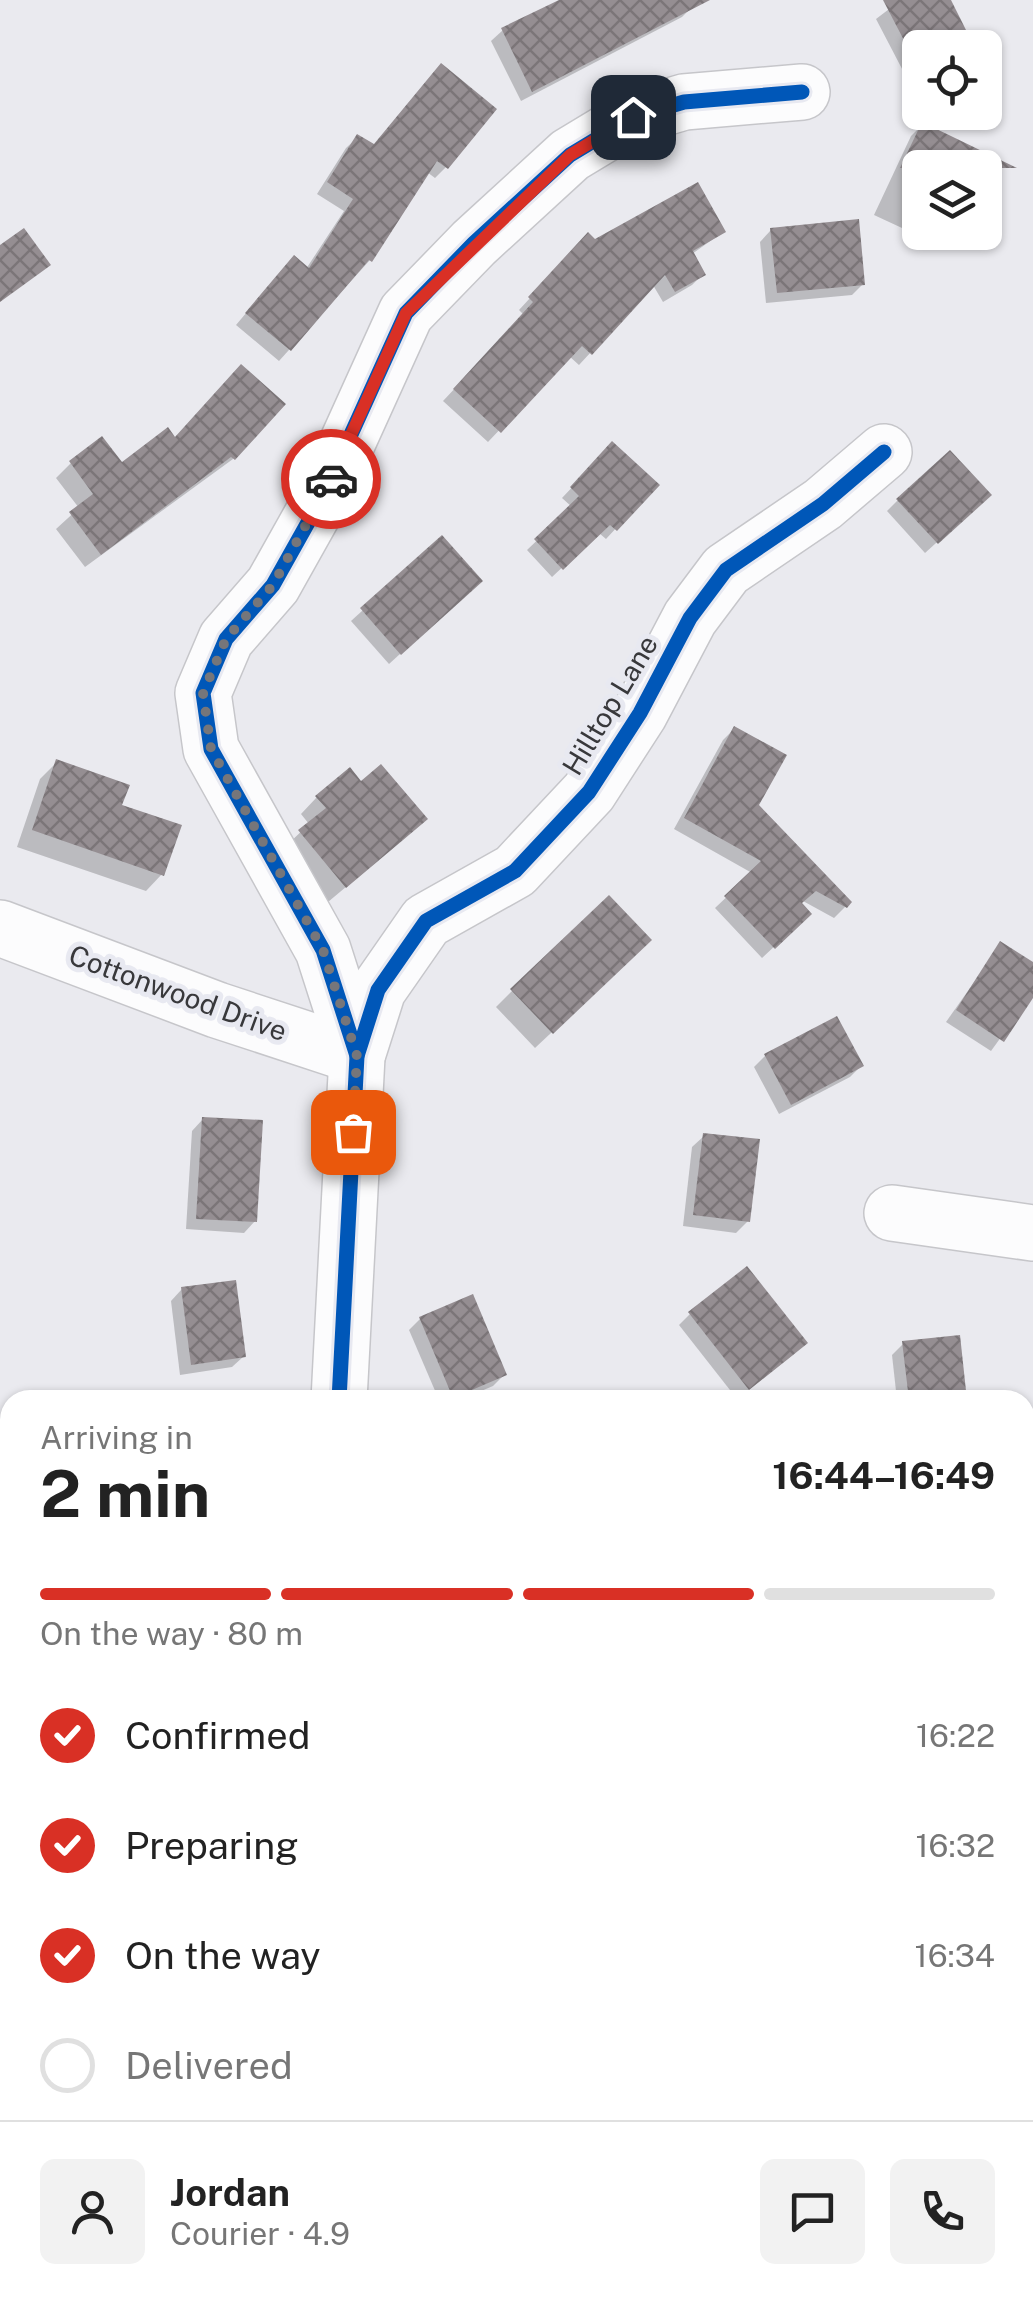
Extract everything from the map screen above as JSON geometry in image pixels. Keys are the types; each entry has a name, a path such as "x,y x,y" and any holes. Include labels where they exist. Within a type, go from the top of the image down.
{"street":[{"path":"357,1056 323,950 211,749 203,693 226,639 273,585 324,494 406,313 474,244 570,155 633,117 684,102 802,92"},
{"name":"Hilltop Lane","path":"340,1390 357,1056 378,990 426,921 514,871 589,792 640,713 690,618 726,570 823,504 884,452"},
{"name":"Cottonwood Drive","path":"0,928 217,1010 357,1056"},
{"path":"892,1213 1033,1233"}],"building":[{"path":"559,0 710,0 532,92 501,28"},
{"path":"883,0 951,0 966,30 902,30 902,36"},
{"path":"441,63 497,109 448,169 437,161 372,262 369,260 291,351 245,313 294,255 309,268 353,199 327,182 357,134 374,144"},
{"path":"918,130 939,130 980,150 909,150"},
{"path":"698,182 726,232 693,251 706,275 675,292 665,275 592,355 582,346 501,433 453,389 533,302 528,297 588,232 595,239"},
{"path":"859,219 865,285 777,293 770,228"},
{"path":"24,228 51,265 0,302 0,245"},
{"path":"241,364 286,404 235,460 231,457 101,555 69,512 93,494 69,461 102,436 122,462 168,427 175,437"},
{"path":"612,441 660,485 617,531 610,525 563,570 534,539 579,496 570,487"},
{"path":"950,450 992,495 938,544 896,499"},
{"path":"442,535 483,581 401,655 360,608"},
{"path":"734,726 787,755 759,805 852,902 847,908 816,891 802,903 812,914 775,949 724,896 761,861 684,818"},
{"path":"56,759 130,785 122,805 182,825 164,876 32,830"},
{"path":"381,764 428,819 346,888 298,830 326,808 315,796 350,767 361,781"},
{"path":"609,895 652,940 553,1034 510,989"},
{"path":"1000,941 1033,962 1033,998 1004,1042 956,1010"},
{"path":"837,1016 864,1066 791,1105 764,1054"},
{"path":"202,1117 263,1120 257,1222 196,1219"},
{"path":"703,1133 760,1139 750,1222 693,1215"},
{"path":"747,1266 808,1343 749,1390 688,1312"},
{"path":"236,1280 246,1357 191,1365 181,1287"},
{"path":"473,1294 507,1375 472,1390 450,1390 419,1317"},
{"path":"960,1335 966,1390 908,1390 902,1341"}],"cycle path":[{"path":"357,1056 323,950 211,749 203,693 226,639 273,585 324,494 406,313 474,243 570,155 633,117 684,102 802,92"},
{"path":"340,1390 357,1056 378,990 426,921 515,871 589,792 640,713 690,618 726,570 823,504 884,452"}],"way so far":[{"path":"331,479 273,585 226,639 203,693 211,749 323,950 357,1056 353,1132"}],"route":[{"path":"331,479 406,313 570,155 633,117"}]}
